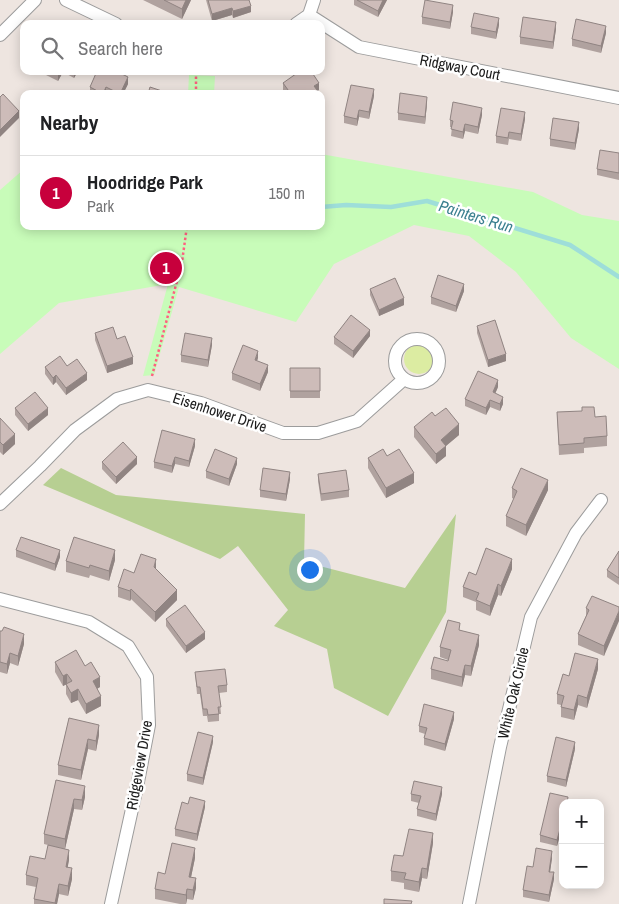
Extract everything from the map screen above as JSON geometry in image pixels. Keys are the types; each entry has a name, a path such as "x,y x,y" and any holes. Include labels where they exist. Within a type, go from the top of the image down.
{"street":[{"path":"0,36 35,0"},
{"path":"66,0 108,20"},
{"path":"302,20 309,16 314,0"},
{"name":"Ridgway Court","path":"309,16 315,20"},
{"name":"Ridgway Court","path":"325,26 359,47 619,98"},
{"name":"Eisenhower Drive","path":"0,504 75,430 117,398 148,390 201,403 283,433 318,433 357,421 404,379"},
{"name":"White Oak Circle","path":"469,904 500,747 531,617 576,533 601,500"},
{"name":"Ridgeview Drive","path":"0,599 89,622 128,646 147,677 149,724 111,904"}],"path":[{"path":"196,75 196,90"},
{"path":"148,390 182,262 186,230"}],"green space":[{"path":"189,75 215,76 214,90 188,90"},
{"path":"325,155 533,192 582,215 619,221 619,369 571,338 516,272 469,236 414,225 334,264 296,322 179,287 154,375 143,376 168,284 59,303 0,354 0,190 20,172 20,230 325,230"},
{"path":"419,344 425,345 433,353 433,365 425,373 419,374 413,373 405,365 404,359 405,353 413,345"},
{"path":"61,468 116,495 305,514 304,562 405,588 456,514 446,612 388,716 334,688 327,649 274,626 288,610 238,546 220,559 43,485"}],"building":[{"path":"164,0 186,0 182,9"},
{"path":"208,0 249,0 251,6 233,11 232,8 212,14"},
{"path":"357,0 383,0 378,11"},
{"path":"425,0 453,5 450,22 422,17"},
{"path":"474,13 499,18 496,32 471,27"},
{"path":"523,17 556,22 553,42 520,37"},
{"path":"576,19 606,26 601,46 572,39"},
{"path":"95,75 124,75 128,77 122,90 112,90 106,87 105,90 96,90 90,87"},
{"path":"294,75 314,75 319,83 314,86 317,90 288,90 283,83"},
{"path":"351,85 374,89 369,112 359,110 357,119 344,116"},
{"path":"400,93 427,97 425,117 398,113"},
{"path":"3,94 19,111 0,130 0,97"},
{"path":"453,102 482,108 478,127 465,124 463,132 451,129 453,121 450,120"},
{"path":"501,108 525,112 521,134 509,132 508,138 496,136"},
{"path":"553,118 579,122 575,143 550,139"},
{"path":"600,150 619,153 619,173 597,169"},
{"path":"438,275 464,284 456,306 431,297"},
{"path":"395,278 404,298 379,310 370,289"},
{"path":"351,315 370,330 353,351 334,337"},
{"path":"495,320 506,354 488,360 477,326"},
{"path":"113,327 117,339 125,336 133,357 107,366 95,333"},
{"path":"185,333 212,338 208,360 181,355"},
{"path":"243,345 258,351 255,360 268,365 260,384 232,373"},
{"path":"60,356 67,366 77,359 87,373 66,388 56,375 53,378 45,367"},
{"path":"290,368 320,368 320,391 290,391"},
{"path":"478,371 498,380 493,392 503,397 500,404 490,400 486,408 465,399"},
{"path":"35,392 48,408 28,424 15,408"},
{"path":"582,407 594,407 595,417 606,416 607,436 584,438 584,443 559,445 557,412 582,411"},
{"path":"446,408 459,424 441,440 446,446 436,454 414,427 432,412 435,416"},
{"path":"0,418 15,434 3,445 0,442"},
{"path":"162,430 195,439 189,461 175,457 172,466 154,462"},
{"path":"123,442 137,457 116,477 102,462"},
{"path":"215,449 237,458 229,479 206,471"},
{"path":"383,449 387,456 399,449 414,473 386,488 368,458"},
{"path":"263,468 290,472 286,494 260,490"},
{"path":"521,468 548,480 526,525 506,516 517,491 512,488"},
{"path":"346,470 349,490 321,494 318,474"},
{"path":"21,537 60,550 55,564 16,550"},
{"path":"74,537 115,550 109,571 90,565 89,568 66,561"},
{"path":"486,548 512,559 501,586 498,584 490,606 476,600 479,593 463,587 469,572 476,575"},
{"path":"619,551 619,578 607,570"},
{"path":"141,554 156,559 154,567 177,590 155,612 131,589 130,591 118,587 124,569 134,573"},
{"path":"592,596 619,607 604,646 578,634 589,610 586,608"},
{"path":"185,605 205,632 186,646 166,619"},
{"path":"448,620 460,623 459,630 479,635 471,666 465,665 462,677 431,669 434,657 448,661 451,650 440,647"},
{"path":"4,627 24,634 18,656 10,653 7,664 0,662 0,631"},
{"path":"76,650 85,666 91,662 100,677 93,681 101,696 86,704 78,689 71,693 66,684 72,681 67,674 63,676 55,662"},
{"path":"575,653 598,659 587,698 578,695 574,710 561,707 564,696 557,694 563,674 569,676"},
{"path":"225,669 227,685 218,686 221,707 218,707 219,714 208,715 207,709 203,709 200,687 197,687 195,672"},
{"path":"424,704 454,712 445,744 424,738 427,728 419,726"},
{"path":"69,718 99,725 96,741 88,739 81,770 58,765"},
{"path":"198,732 213,736 203,778 187,774"},
{"path":"556,737 575,742 566,780 547,776"},
{"path":"56,780 85,786 82,800 74,799 65,839 44,834"},
{"path":"414,781 442,787 436,814 417,809 421,796 411,794"},
{"path":"550,793 568,797 568,799 559,799 559,833 557,840 540,835"},
{"path":"190,797 205,801 197,834 175,829 182,802 188,804"},
{"path":"409,829 433,833 427,869 422,868 419,882 404,879 406,873 391,871 394,855 403,856"},
{"path":"172,843 195,848 189,877 196,878 193,890 187,889 186,895 155,889 158,872 165,874"},
{"path":"48,845 69,850 66,867 72,868 68,886 59,884 55,903 34,899 38,878 26,875 30,856 45,859"},
{"path":"536,848 552,851 549,872 554,872 549,895 523,890 527,866 533,867"},
{"path":"384,899 412,901 411,904 384,904"}],"waterway":[{"name":"Painters Run","path":"325,207 346,205 391,207 427,201 570,245 619,277"}],"place":[{"name":"Hoodridge Park","path":"166,268"}]}
